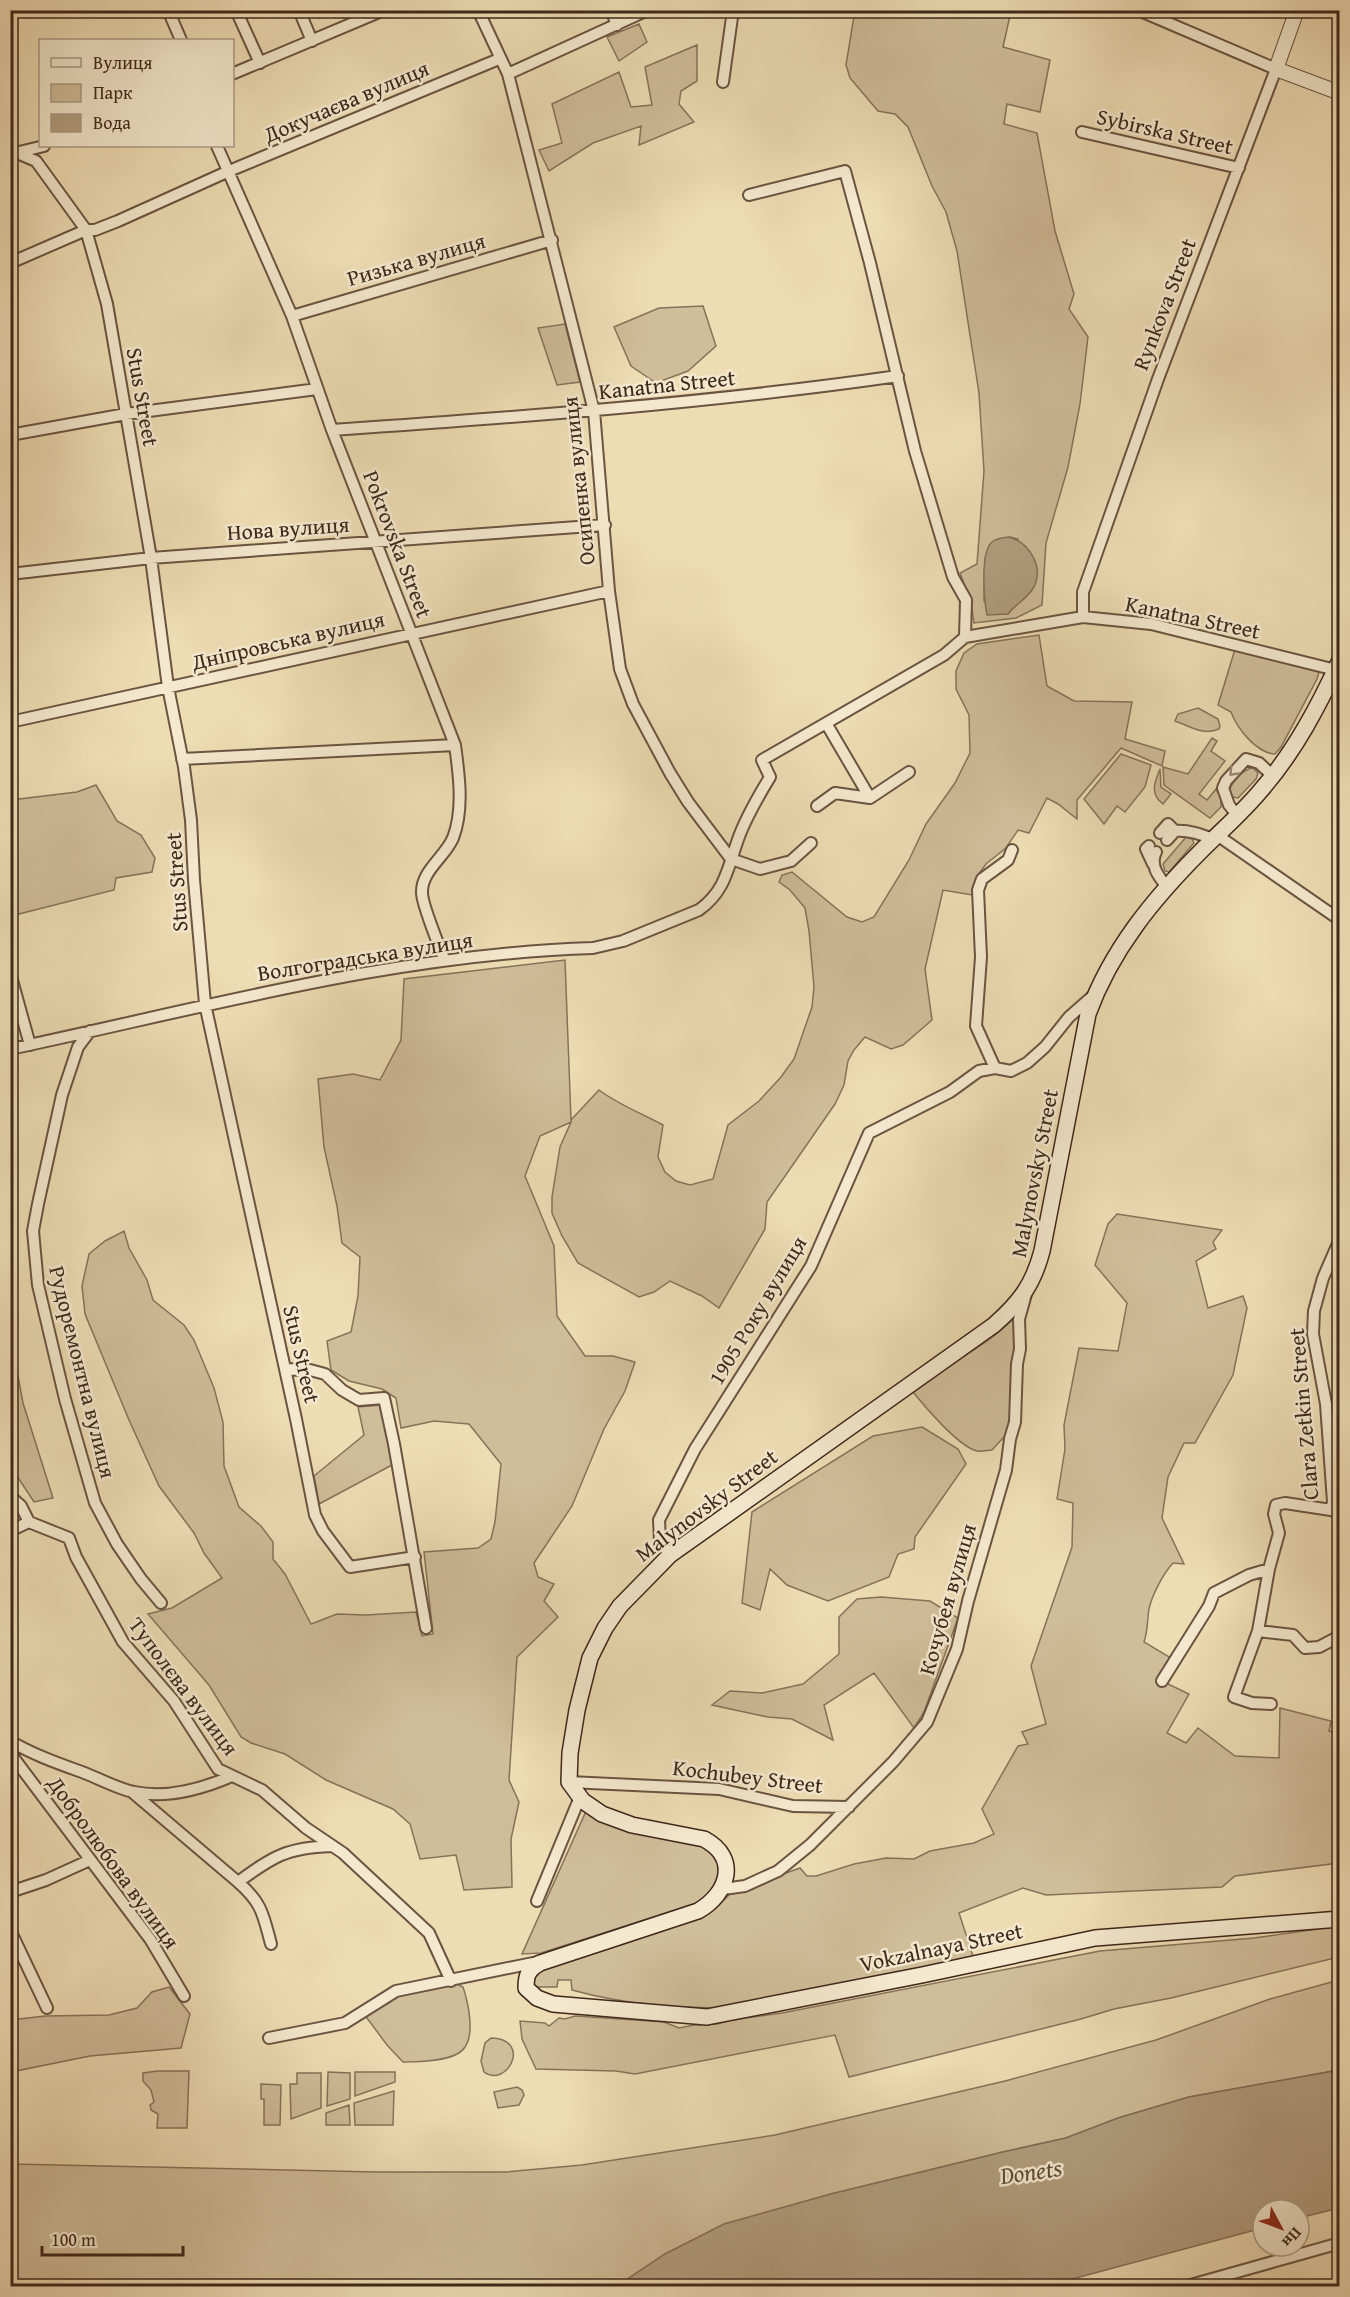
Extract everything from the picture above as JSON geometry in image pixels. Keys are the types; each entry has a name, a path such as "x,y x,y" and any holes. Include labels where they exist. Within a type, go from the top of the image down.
{"main road":[{"name":"Malynovsky Street","path":"569,1782 570,1753 577,1710 590,1658 605,1628 620,1606 670,1555 994,1325 1011,1310 1026,1291 1036,1273 1042,1251 1088,1014 1095,994 1123,944 1143,915 1273,776 1292,750 1338,667"},
{"path":"552,1959 698,1911 708,1905 723,1889 726,1881 724,1863 720,1853 711,1843 704,1839 632,1825 602,1814 580,1797 569,1782"},
{"name":"Vokzalnaya Street","path":"552,1959 531,1968 526,1976 526,1988 537,1998 553,2004 707,2017 1095,1938 1340,1919"}],"street":[{"path":"168,10 181,39"},
{"path":"236,10 260,63"},
{"path":"299,10 312,41"},
{"path":"234,73 312,41 360,15 384,10"},
{"name":"Осипенка вулиця","path":"478,10 508,74 594,411 609,591 620,669 633,704 688,802 731,859"},
{"path":"611,10 617,25"},
{"path":"508,74 648,10"},
{"path":"723,82 733,10"},
{"path":"1138,10 1276,69 1340,93"},
{"name":"Rynkova Street","path":"1083,616 1083,592 1158,379 1297,10"},
{"name":"Докучаєва вулиця","path":"10,263 86,230 95,230 118,221 229,171 499,59"},
{"name":"Sybirska Street","path":"1082,132 1239,168"},
{"path":"12,152 39,147"},
{"name":"Pokrovska Street","path":"217,147 292,316 332,430 455,745 458,769 458,823 445,853 424,877 422,894 444,959"},
{"name":"Stus Street","path":"12,152 36,161 86,230 107,304 151,558 168,687 191,820 205,1004 315,1515 323,1531 350,1567 415,1557"},
{"path":"749,195 845,171 870,263 915,451 953,577 966,600 965,637"},
{"name":"Ризька вулиця","path":"292,316 552,240"},
{"name":"Kanatna Street","path":"332,430 594,411 798,390 897,376"},
{"path":"10,435 126,414 317,389"},
{"name":"Нова вулиця","path":"10,574 151,558 605,525"},
{"name":"Дніпровська вулиця","path":"10,722 609,591"},
{"name":"Kanatna Street","path":"731,859 755,801 770,777 762,760 944,655 965,637 1083,616 1152,624 1338,667"},
{"path":"826,723 870,798"},
{"path":"182,759 455,745"},
{"path":"1237,815 1229,805 1223,788 1226,781 1246,759 1253,760 1273,776"},
{"path":"817,806 835,793 870,798 909,772"},
{"path":"1164,836 1175,831 1198,832 1215,837 1340,920"},
{"path":"731,859 760,869 791,861 811,843"},
{"path":"1153,849 1154,867 1158,877 1167,887"},
{"path":"995,1068 976,1026 981,957 978,890 982,879 1008,860 1012,850"},
{"name":"Волгоградська вулиця","path":"10,1049 205,1004 444,959 593,948 617,943 699,910 710,902 718,892 731,859"},
{"path":"10,973 30,1045"},
{"name":"1905 Року вулиця","path":"670,1555 660,1541 659,1520 695,1449 811,1266 869,1133 950,1092 979,1071 995,1068 1011,1071 1027,1064 1045,1047 1069,1017 1095,994"},
{"name":"Рудоремонтна вулиця","path":"90,1031 78,1047 62,1095 38,1204 33,1231 38,1285 65,1399 95,1503 117,1544 161,1603"},
{"name":"Clara Zetkin Street","path":"1335,1511 1327,1436 1328,1420 1322,1372 1313,1334 1314,1311 1323,1278 1340,1239"},
{"name":"Кочубея вулиця","path":"723,1889 746,1886 778,1871 810,1845 893,1761 927,1722 957,1649 968,1601 1006,1470 1015,1422 1017,1364 1020,1349 1019,1319 1026,1291"},
{"path":"285,1369 310,1370 325,1374 342,1390 359,1400 384,1398 415,1557 426,1628"},
{"path":"10,1496 21,1506 29,1521 10,1532"},
{"path":"1271,1704 1252,1703 1234,1697 1258,1631 1269,1569 1279,1533 1274,1514 1276,1505 1285,1503 1335,1511"},
{"name":"Туполєва вулиця","path":"29,1521 69,1538 76,1557 123,1642 174,1701 218,1769 262,1790 306,1828 343,1853 429,1933 451,1981"},
{"path":"1162,1681 1209,1606 1214,1593 1249,1575 1269,1569"},
{"path":"1258,1631 1293,1635 1305,1648 1319,1647 1340,1636"},
{"path":"10,1741 45,1760 132,1792 251,1894 261,1906 271,1944"},
{"name":"Добролюбова вулиця","path":"10,1753 150,1939 183,1996"},
{"path":"132,1792 174,1794 208,1786 232,1776"},
{"name":"Kochubey Street","path":"569,1782 719,1789 793,1806 849,1807"},
{"path":"537,1901 580,1797"},
{"path":"238,1882 269,1860 284,1853 297,1849 331,1846"},
{"path":"10,1892 46,1880 90,1860"},
{"path":"10,1930 47,2008"},
{"path":"269,2038 345,2023 396,1991 552,1959"},
{"path":"1187,2286 1340,2243"}],"green space":[{"path":"855,10 1011,11 1003,47 1050,60 1040,112 1007,104 1004,124 1037,133 1055,231 1074,294 1069,309 1088,337 1080,404 1068,467 1046,543 1042,605 1016,618 974,623 971,602 960,573 977,564 984,471 979,393 957,251 946,212 932,186 908,127 895,114 878,111 850,78 846,65","holes":["1010,537 1018,539 1015,605 1008,614 984,601 985,558"]},
{"path":"639,24 647,42 619,61 607,37"},
{"path":"697,45 697,81 681,91 679,104 694,122 639,145 641,126 593,143 549,171 539,150 562,143 552,104 619,72 631,107 652,105 645,67"},
{"path":"703,306 716,346 688,371 656,383 631,366 614,327 659,308"},
{"path":"565,324 580,382 557,385 538,328"},
{"path":"1039,635 1047,686 1074,701 1132,702 1125,739 1165,751 1162,766 1121,748 1077,800 1077,819 1047,798 1029,833 1018,830 1006,848 986,864 977,876 972,895 943,890 925,969 932,1020 903,1045 891,1049 865,1037 854,1050 848,1061 844,1085 835,1104 767,1202 765,1229 719,1308 702,1296 670,1281 654,1292 639,1297 578,1263 552,1213 552,1197 560,1147 571,1122 540,1136 525,1176 554,1246 557,1316 585,1356 613,1356 635,1362 625,1391 604,1429 572,1506 534,1563 538,1577 554,1584 544,1601 558,1617 517,1657 509,1780 519,1802 511,1839 512,1887 464,1890 456,1855 420,1859 410,1824 393,1809 326,1780 285,1754 251,1743 241,1737 209,1685 148,1614 172,1608 222,1578 204,1553 194,1533 159,1486 85,1314 82,1286 89,1254 105,1241 124,1231 129,1248 147,1280 153,1300 184,1325 194,1340 214,1388 223,1422 224,1466 239,1507 261,1526 273,1542 273,1559 285,1574 311,1624 337,1614 416,1612 422,1636 433,1634 424,1552 478,1548 491,1539 501,1464 469,1424 434,1421 401,1428 396,1398 382,1389 349,1381 331,1370 327,1341 351,1332 358,1296 360,1257 342,1243 337,1206 324,1147 318,1079 353,1074 380,1080 401,1040 404,979 565,960 571,1120 599,1090 622,1105 663,1125 658,1157 665,1172 676,1181 690,1185 713,1179 728,1125 759,1101 794,1059 812,1007 814,987 805,908 790,890 779,882 782,875 792,872 847,917 862,922 874,917 909,860 926,824 955,783 970,753 969,715 956,689 956,671 964,653 977,644"},
{"path":"1236,646 1317,666 1319,672 1317,679 1281,747 1275,754 1268,753 1248,739 1231,712 1218,705"},
{"path":"1198,708 1218,719 1219,729 1202,731 1175,721 1178,714"},
{"path":"1212,738 1217,741 1211,751 1225,761 1199,794 1207,800 1216,789 1221,798 1221,807 1210,818 1164,785 1163,767 1188,774"},
{"path":"1121,754 1151,765 1145,787 1125,812 1117,806 1104,824 1084,799"},
{"path":"1253,768 1258,773 1256,779 1238,798 1233,797 1229,792 1235,780 1245,771"},
{"path":"1160,769 1161,787 1171,794 1163,804 1156,796 1154,788"},
{"path":"96,785 117,821 141,835 155,858 152,872 116,878 114,890 11,916 11,800 77,792"},
{"path":"1186,837 1192,839 1194,843 1169,872 1165,871 1163,864"},
{"path":"1117,1214 1222,1230 1213,1242 1216,1249 1196,1261 1208,1308 1243,1296 1247,1308 1233,1375 1195,1443 1184,1443 1168,1477 1162,1518 1184,1564 1173,1563 1158,1585 1149,1609 1144,1642 1171,1658 1166,1683 1189,1694 1167,1733 1186,1743 1198,1728 1235,1756 1279,1758 1280,1708 1331,1721 1329,1731 1339,1734 1339,1863 1235,1876 1222,1887 1046,1895 1023,1888 959,1913 974,1959 735,2007 674,2007 611,1999 572,1990 571,1980 558,1980 557,1987 535,1987 532,1983 536,1971 704,1915 715,1909 731,1893 800,1868 807,1876 816,1876 854,1864 886,1858 914,1859 930,1851 974,1843 994,1834 982,1809 1018,1746 1028,1744 1022,1732 1046,1724 1031,1666 1072,1547 1073,1503 1057,1499 1065,1449 1064,1425 1079,1348 1118,1351 1127,1303 1095,1265 1108,1224"},
{"path":"1018,1314 1013,1427 992,1450 977,1451 952,1435 913,1392 994,1336"},
{"path":"10,1348 15,1360 23,1403 53,1498 34,1502 11,1467"},
{"path":"381,1405 392,1465 319,1504 314,1476 364,1435 358,1407"},
{"path":"922,1427 958,1449 966,1464 915,1537 914,1549 898,1554 889,1577 828,1601 787,1585 770,1569 760,1610 742,1603 752,1512 873,1436"},
{"path":"881,1597 930,1601 958,1618 924,1712 914,1728 874,1673 824,1705 833,1740 792,1719 768,1717 712,1705 730,1691 762,1693 803,1684 839,1654 839,1617 857,1599"},
{"path":"587,1809 689,1839 714,1852 720,1866 719,1884 697,1903 541,1953 522,1954"},
{"path":"1339,1926 1339,1957 1171,1998 1114,2009 849,2077 835,2035 635,2074 616,2071 536,2069 522,2039 520,2021 545,2023 549,2026 559,2018 575,2016 664,2022 679,2028 717,2024 1100,1951 1254,1938"},
{"path":"1339,1980 1339,2070 1189,2097 1118,2118 1066,2138 831,2194 725,2224 665,2254 617,2286 11,2286 11,2164 376,2172 506,2172 582,2165 775,2135 1005,2081 1156,2040 1270,1999"},
{"path":"457,1984 463,1987 467,2001 470,2034 465,2047 454,2056 427,2061 403,2062 364,2014 390,2002 398,1993"},
{"path":"169,1987 190,2014 181,2048 90,2056 11,2072 11,2020 45,2016 109,2015 137,2008 152,1992"},
{"path":"491,2038 504,2040 511,2046 512,2062 501,2074 493,2075 484,2072 481,2061 485,2043"},
{"path":"189,2071 187,2128 157,2128 158,2114 151,2110 150,2105 154,2102 151,2090 143,2081 143,2073"},
{"path":"328,2072 350,2073 350,2099 327,2106"},
{"path":"355,2072 395,2072 395,2082 355,2096"},
{"path":"297,2073 321,2073 321,2108 291,2119 290,2084 297,2084"},
{"path":"261,2084 281,2085 280,2125 264,2125 264,2099 261,2099"},
{"path":"517,2087 524,2095 519,2105 498,2108 494,2092"},
{"path":"394,2091 393,2125 355,2125 354,2103"},
{"path":"349,2105 350,2125 326,2125 326,2113"}],"water":[{"path":"1009,537 1023,545 1034,558 1036,582 1030,593 1008,614 987,615 984,565 988,547 1000,538"},
{"name":"Donets","path":"1339,2070 1339,2208 1311,2215 1311,2198 1251,2198 1251,2231 1046,2286 617,2286 665,2254 724,2224 831,2194 1066,2138 1118,2118 1189,2097"}]}
